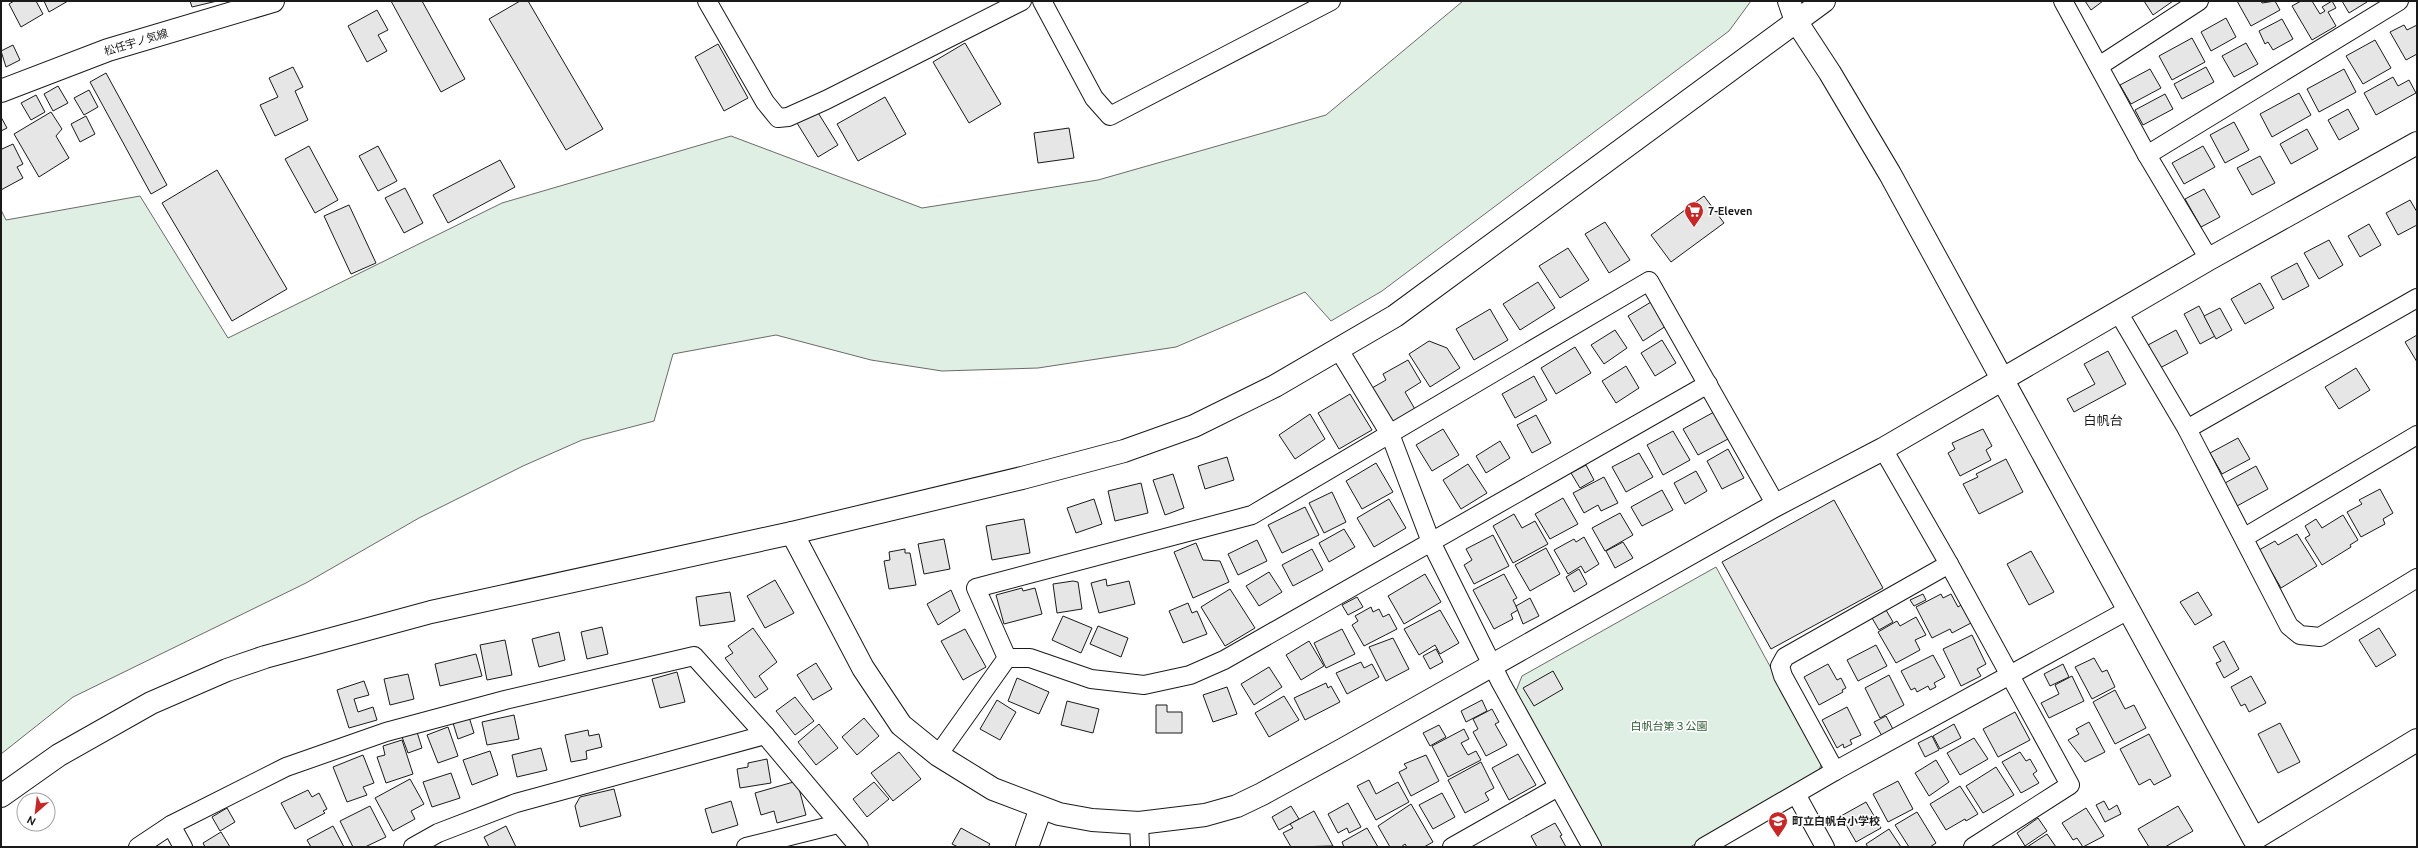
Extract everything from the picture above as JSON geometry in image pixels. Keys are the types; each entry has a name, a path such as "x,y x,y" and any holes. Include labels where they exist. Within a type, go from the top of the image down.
{"street":[{"name":"松任宇ノ気線","path":"1,91 108,50 273,1"},
{"path":"707,1 765,102 778,118 788,116 826,100 1022,1"},
{"path":"1042,1 1094,98 1110,116 1331,1"},
{"path":"1,796 59,755 145,706 189,686 265,657 431,612 792,533 1124,452 1194,426 1274,386 1395,316 1792,11 1824,1"},
{"path":"2063,1 2147,155 2209,259"},
{"path":"2099,66 2199,1"},
{"path":"2147,155 2399,1"},
{"path":"1792,11 1890,174 2130,609 2251,844 2417,740"},
{"path":"792,533 863,668 901,724 938,755 993,789 1059,814 1092,820 1139,824 1205,815 1237,806 1262,794 1776,505 1883,449 2002,378 2417,142"},
{"path":"1006,658 976,588 1252,515 1649,281 1776,505"},
{"path":"2187,429 2417,298"},
{"path":"2118,312 2187,429 2245,536 2290,626 2300,635 2320,637 2417,578"},
{"path":"1338,350 1390,434 1431,542 1492,666 1592,847"},
{"path":"1006,658 1030,658 1090,680 1144,685 1190,675 1224,660 1708,384"},
{"path":"2245,536 2417,435"},
{"path":"1883,449 1949,564 2070,785 1973,847"},
{"path":"1835,771 1783,676 1780,666 1785,657 1949,564"},
{"path":"1704,847 1835,771 2130,609"},
{"path":"138,847 171,825 286,767 386,732 505,700 694,656 765,735 838,824 859,847"},
{"path":"938,755 1006,658"},
{"path":"413,847 438,833 516,803 765,735"},
{"path":"1452,847 1558,787"},
{"path":"1796,794 1825,847"},
{"path":"1027,847 1041,808"},
{"path":"746,847 838,824"},
{"path":"1139,824 1140,847"},
{"path":"171,825 183,847"}],"green space":[{"path":"1463,1 1751,1 1729,31 1382,291 1331,321 1305,292 1176,347 1038,368 942,371 871,360 776,335 673,354 654,421 582,440 523,466 419,518 306,583 73,697 1,754 1,210 6,220 140,196 228,338 502,203 731,136 922,208 1098,180 1326,115"},
{"name":"白帆台第３公園","path":"1716,567 1822,762 1818,773 1690,847 1602,847 1516,691 1522,676"}],"building":[{"path":"14,1 36,1 43,14 21,27 9,4"},
{"path":"44,1 68,1 49,12"},
{"path":"190,1 217,1 192,7"},
{"path":"391,1 422,1 465,79 441,92"},
{"path":"520,1 528,1 603,129 566,150 489,19"},
{"path":"2085,1 2103,1 2091,10"},
{"path":"2144,1 2173,1 2153,15"},
{"path":"2237,1 2261,1 2262,3 2275,1 2280,10 2251,26"},
{"path":"2301,1 2312,1 2320,14 2325,11 2322,7 2332,1 2336,8 2328,12 2336,26 2312,40 2292,6"},
{"path":"2342,1 2366,1 2367,2 2349,13"},
{"path":"377,10 388,30 378,35 387,51 367,62 348,26"},
{"path":"2226,18 2236,37 2211,51 2201,32"},
{"path":"2282,19 2293,39 2273,50 2268,42 2265,44 2259,31"},
{"path":"2404,25 2407,30 2417,25 2417,54 2406,60 2390,32"},
{"path":"2192,38 2205,62 2172,80 2159,56"},
{"path":"2375,40 2391,68 2363,84 2346,56"},
{"path":"965,43 1001,104 969,123 933,62"},
{"path":"2246,43 2258,64 2234,77 2222,56"},
{"path":"718,44 748,98 724,111 695,57"},
{"path":"13,45 20,60 6,67 1,51"},
{"path":"293,67 303,87 295,91 308,120 275,136 260,105 278,97 269,78"},
{"path":"2206,67 2214,82 2182,99 2174,84"},
{"path":"2150,69 2161,88 2131,104 2120,85"},
{"path":"2344,69 2356,92 2319,112 2307,89"},
{"path":"106,73 167,185 151,194 90,82"},
{"path":"2393,77 2398,86 2409,80 2416,93 2376,115 2364,93"},
{"path":"58,86 68,103 53,111 44,94"},
{"path":"89,90 98,107 84,115 74,98"},
{"path":"2299,93 2311,115 2272,137 2260,114"},
{"path":"2165,94 2173,109 2143,125 2135,110"},
{"path":"36,95 45,112 31,120 21,103"},
{"path":"885,97 906,134 858,161 837,124"},
{"path":"2348,109 2359,129 2339,140 2328,120"},
{"path":"817,111 838,145 818,157 797,123"},
{"path":"51,112 62,129 56,136 69,158 39,177 14,134"},
{"path":"86,116 95,134 80,142 71,124"},
{"path":"1,117 7,128 1,131"},
{"path":"2234,122 2249,150 2225,163 2210,135"},
{"path":"1069,128 1074,158 1038,163 1034,133"},
{"path":"2307,129 2318,149 2291,164 2280,144"},
{"path":"13,144 23,164 17,167 23,178 1,190 1,147 2,149"},
{"path":"309,146 338,200 315,213 285,159"},
{"path":"378,146 397,181 378,191 359,156"},
{"path":"2203,146 2215,167 2184,184 2172,163"},
{"path":"2260,156 2275,183 2252,195 2237,168"},
{"path":"500,160 515,187 448,223 433,195"},
{"path":"217,170 287,289 232,321 162,203"},
{"path":"405,188 423,223 404,233 385,198"},
{"path":"2204,189 2220,217 2201,227 2185,199"},
{"path":"1704,196 1724,223 1671,262 1651,235"},
{"path":"2410,200 2417,212 2417,225 2398,235 2386,213"},
{"path":"349,205 376,263 351,274 324,216"},
{"path":"1605,222 1630,260 1609,273 1585,234"},
{"path":"2369,224 2381,245 2360,257 2348,236"},
{"path":"2329,240 2343,265 2319,279 2304,253"},
{"path":"1568,248 1589,280 1560,298 1539,266"},
{"path":"2297,263 2309,286 2283,300 2271,277"},
{"path":"1538,282 1555,308 1520,330 1503,304"},
{"path":"2260,283 2274,308 2245,324 2231,299"},
{"path":"1651,302 1666,326 1643,341 1628,316"},
{"path":"2199,306 2215,336 2200,344 2184,314"},
{"path":"2220,308 2232,330 2216,339 2204,316"},
{"path":"1490,309 1508,340 1474,360 1456,329"},
{"path":"1615,330 1627,348 1604,364 1591,345"},
{"path":"2176,330 2188,353 2160,368 2148,345"},
{"path":"2417,335 2417,362 2405,342"},
{"path":"1662,340 1676,363 1655,376 1641,353"},
{"path":"1429,341 1447,348 1460,368 1430,387 1409,354"},
{"path":"1575,347 1591,373 1556,394 1541,368"},
{"path":"2108,351 2126,384 2074,412 2067,399 2095,384 2084,364"},
{"path":"1408,360 1421,382 1405,392 1416,411 1393,424 1372,388 1386,380 1383,374"},
{"path":"1626,366 1639,388 1616,403 1602,381"},
{"path":"2356,368 2370,390 2339,409 2325,387"},
{"path":"1534,376 1547,400 1515,418 1502,394"},
{"path":"1350,394 1372,430 1339,449 1318,413"},
{"path":"1714,412 1728,439 1698,455 1683,429"},
{"path":"1310,414 1325,439 1295,459 1279,435"},
{"path":"1536,415 1551,443 1532,453 1517,425"},
{"path":"1443,429 1459,455 1432,471 1416,445"},
{"path":"1983,429 1992,446 1986,450 1991,460 1960,476 1948,453 1955,449 1952,443"},
{"path":"1673,431 1690,460 1663,475 1647,445"},
{"path":"2238,438 2250,459 2222,474 2210,453"},
{"path":"1500,441 1510,458 1486,473 1476,456"},
{"path":"1728,449 1744,478 1722,489 1707,461"},
{"path":"1639,453 1653,477 1626,492 1612,467"},
{"path":"1227,457 1234,480 1205,489 1198,466"},
{"path":"2006,459 2023,492 1979,514 1963,484 1978,477 1976,474"},
{"path":"1376,463 1393,492 1362,509 1346,481"},
{"path":"1468,464 1487,493 1461,509 1443,480"},
{"path":"1586,465 1594,480 1580,488 1571,473"},
{"path":"2256,466 2268,489 2237,506 2225,483"},
{"path":"1696,471 1707,491 1685,504 1674,483"},
{"path":"1173,474 1184,508 1165,515 1153,480"},
{"path":"1604,477 1618,503 1601,511 1598,505 1584,513 1573,493"},
{"path":"1141,483 1148,513 1115,521 1108,491"},
{"path":"2380,489 2393,513 2383,519 2385,524 2361,537 2347,512 2362,504 2359,500"},
{"path":"1662,490 1673,510 1642,526 1631,507"},
{"path":"1332,492 1346,522 1324,533 1309,503"},
{"path":"1563,498 1578,524 1550,539 1535,514"},
{"path":"1094,499 1102,524 1076,533 1067,508"},
{"path":"1389,499 1406,528 1374,547 1357,518"},
{"path":"1834,500 1883,588 1771,649 1722,562"},
{"path":"1305,507 1319,535 1282,553 1268,525"},
{"path":"1620,513 1633,535 1605,551 1592,528"},
{"path":"1514,514 1522,528 1535,521 1548,544 1513,563 1493,526"},
{"path":"2343,515 2358,540 2350,545 2351,547 2322,565 2305,538 2310,535 2305,526 2316,519 2322,528"},
{"path":"1024,519 1030,553 992,560 986,526"},
{"path":"1344,529 1355,547 1329,562 1319,543"},
{"path":"2297,534 2317,566 2281,588 2259,550 2275,541 2278,545"},
{"path":"1493,535 1509,566 1474,584 1464,565 1472,560 1466,549"},
{"path":"1584,537 1599,564 1585,573 1581,566 1568,574 1554,550 1574,539 1576,542"},
{"path":"944,539 950,569 924,574 918,544"},
{"path":"1257,540 1267,561 1238,575 1228,554"},
{"path":"1623,542 1633,558 1615,568 1606,551"},
{"path":"1196,543 1203,560 1220,561 1229,582 1193,598 1174,552"},
{"path":"1546,548 1560,574 1530,591 1515,565"},
{"path":"905,549 905,553 910,553 916,585 889,589 884,561 890,560 889,552"},
{"path":"1312,549 1323,570 1293,586 1282,565"},
{"path":"2031,551 2054,592 2029,605 2007,564"},
{"path":"1579,569 1587,584 1574,592 1566,577"},
{"path":"1269,572 1282,592 1259,606 1246,586"},
{"path":"1425,574 1441,602 1404,624 1388,596"},
{"path":"1504,574 1517,598 1513,600 1518,610 1511,614 1513,619 1494,629 1473,590"},
{"path":"1106,579 1107,586 1129,581 1135,604 1099,613 1091,583"},
{"path":"775,580 794,613 765,628 747,596"},
{"path":"1073,581 1078,582 1082,609 1057,613 1053,584"},
{"path":"1022,588 1023,591 1035,588 1042,614 1004,624 996,595"},
{"path":"1230,589 1255,628 1225,646 1201,607"},
{"path":"951,590 960,611 938,625 927,604"},
{"path":"730,592 735,621 700,626 696,597"},
{"path":"2198,592 2212,615 2195,625 2180,602"},
{"path":"1923,594 1926,600 1914,606 1910,600"},
{"path":"1941,594 1943,598 1951,594 1958,607 1961,605 1971,623 1952,633 1950,629 1932,638 1916,607"},
{"path":"1357,597 1363,607 1348,615 1342,605"},
{"path":"1530,598 1539,616 1523,624 1516,606"},
{"path":"1188,603 1192,613 1197,611 1207,634 1183,643 1169,611"},
{"path":"1371,607 1373,612 1379,609 1383,617 1389,614 1397,629 1364,646 1352,625 1358,621 1355,616"},
{"path":"1440,610 1459,643 1440,654 1435,645 1419,655 1404,629"},
{"path":"1886,610 1893,622 1879,630 1872,618"},
{"path":"1063,616 1092,628 1081,653 1052,640"},
{"path":"1916,617 1926,635 1915,640 1920,650 1896,663 1878,632 1897,621 1900,626"},
{"path":"1098,626 1128,638 1121,657 1090,644"},
{"path":"602,627 608,654 587,659 581,632"},
{"path":"753,628 777,662 759,676 768,689 755,698 725,658 733,653 728,646"},
{"path":"2379,628 2396,655 2376,667 2359,640"},
{"path":"965,629 986,667 963,680 941,641"},
{"path":"1342,629 1355,654 1326,668 1314,643"},
{"path":"559,632 565,660 539,667 532,639"},
{"path":"1972,635 1986,664 1977,669 1981,676 1961,686 1943,649"},
{"path":"1393,638 1409,669 1386,681 1369,647"},
{"path":"505,640 512,675 487,680 480,645"},
{"path":"1309,641 1324,666 1301,680 1286,655"},
{"path":"2224,641 2239,669 2224,678 2216,663 2221,661 2213,647"},
{"path":"1876,645 1887,666 1858,681 1847,660"},
{"path":"1436,649 1443,662 1430,669 1423,656"},
{"path":"476,654 482,676 440,686 435,664"},
{"path":"1933,655 1945,677 1934,683 1936,687 1930,690 1928,686 1917,692 1915,688 1911,690 1901,671"},
{"path":"2094,658 2102,672 2107,670 2115,687 2092,699 2075,667"},
{"path":"1361,662 1364,668 1372,664 1379,677 1347,694 1336,673"},
{"path":"816,663 832,689 813,700 797,675"},
{"path":"1828,664 1837,680 1841,678 1846,688 1842,690 1843,692 1819,705 1804,677"},
{"path":"2063,664 2069,677 2050,686 2044,674"},
{"path":"1269,667 1282,687 1254,705 1241,684"},
{"path":"1553,671 1563,689 1534,706 1523,688"},
{"path":"677,672 685,702 660,708 652,679"},
{"path":"408,674 414,699 390,705 384,679"},
{"path":"1889,675 1904,705 1880,718 1865,688"},
{"path":"2072,676 2084,701 2049,718 2041,703 2059,694 2055,685"},
{"path":"2251,676 2266,703 2249,712 2245,704 2241,706 2231,687"},
{"path":"1017,678 1049,692 1039,714 1008,701"},
{"path":"364,681 369,695 354,699 358,712 373,707 377,720 349,728 337,690"},
{"path":"1326,683 1328,688 1331,686 1340,702 1305,720 1294,698"},
{"path":"1227,687 1237,714 1213,722 1203,695"},
{"path":"2115,690 2125,709 2134,705 2146,728 2115,744 2093,702"},
{"path":"1284,696 1299,720 1269,737 1255,713"},
{"path":"795,697 814,721 795,735 776,711"},
{"path":"997,700 1016,712 1000,740 980,729"},
{"path":"1482,700 1487,711 1466,722 1461,711"},
{"path":"1067,701 1099,709 1093,733 1061,725"},
{"path":"1156,705 1167,705 1167,712 1182,712 1182,733 1156,733"},
{"path":"1847,707 1861,735 1850,740 1852,744 1844,748 1843,744 1837,748 1822,720"},
{"path":"1492,709 1499,722 1495,724 1507,745 1486,756 1473,732 1478,729 1473,719"},
{"path":"2015,712 2030,740 1998,757 1983,729"},
{"path":"514,715 519,739 487,745 482,722"},
{"path":"1886,716 1894,731 1882,736 1874,722"},
{"path":"469,717 474,733 458,739 453,723"},
{"path":"864,718 879,736 857,755 842,737"},
{"path":"2089,722 2105,752 2085,762 2068,740 2079,734 2076,729"},
{"path":"2280,723 2300,762 2278,773 2258,734"},
{"path":"819,724 838,748 816,765 798,742"},
{"path":"1954,724 1961,738 1940,749 1933,736"},
{"path":"1439,725 1446,737 1430,746 1423,733"},
{"path":"448,727 458,756 438,763 427,735"},
{"path":"1464,729 1469,739 1461,743 1468,755 1476,751 1481,760 1448,777 1432,746"},
{"path":"588,730 589,736 599,734 602,747 586,751 587,759 571,762 565,735"},
{"path":"417,732 422,748 408,753 402,737"},
{"path":"2149,734 2171,776 2154,785 2150,779 2139,785 2120,749"},
{"path":"1932,736 1939,750 1925,757 1918,743"},
{"path":"1974,738 1988,759 1960,775 1947,753"},
{"path":"402,740 413,774 386,783 377,757 385,755 383,746"},
{"path":"541,748 547,770 517,777 512,755"},
{"path":"490,751 498,775 472,785 463,760"},
{"path":"899,752 921,779 893,801 871,773"},
{"path":"2020,752 2026,761 2030,759 2037,771 2033,774 2039,783 2021,793 2002,762"},
{"path":"1518,754 1536,785 1509,800 1492,768"},
{"path":"363,755 374,783 363,787 367,795 347,802 333,767"},
{"path":"1426,755 1439,781 1411,796 1399,772 1407,768 1404,764"},
{"path":"767,759 771,783 740,788 737,769 748,767 748,763"},
{"path":"1936,760 1949,782 1929,796 1915,773"},
{"path":"1481,762 1494,788 1485,793 1489,800 1465,813 1448,780"},
{"path":"1996,767 2014,795 1983,813 1966,786"},
{"path":"451,773 460,798 432,807 423,782"},
{"path":"410,779 424,804 411,811 415,819 393,831 375,798"},
{"path":"1369,780 1376,794 1398,782 1409,802 1376,820 1357,786"},
{"path":"797,781 806,815 777,823 774,811 761,815 755,793"},
{"path":"1898,781 1913,809 1888,822 1873,794"},
{"path":"874,782 889,799 867,817 853,799"},
{"path":"1960,786 1978,814 1966,821 1965,819 1946,830 1930,804"},
{"path":"614,789 621,816 580,827 575,806 580,797"},
{"path":"308,790 312,797 319,793 327,809 323,811 325,813 295,829 281,803"},
{"path":"1442,793 1455,817 1433,829 1419,805"},
{"path":"731,801 738,825 712,833 705,809"},
{"path":"2104,801 2109,810 2117,805 2121,814 2105,822 2096,805"},
{"path":"1866,802 1881,828 1856,842 1841,816"},
{"path":"1348,803 1361,827 1349,833 1347,828 1338,833 1328,814"},
{"path":"1411,804 1433,842 1424,847 1407,847 1405,844 1401,847 1390,847 1378,826"},
{"path":"370,806 386,837 365,847 353,847 340,821"},
{"path":"1291,806 1299,819 1279,830 1272,817"},
{"path":"2178,806 2193,831 2165,847 2149,847 2138,829"},
{"path":"227,808 235,822 220,831 212,817"},
{"path":"2086,808 2104,836 2083,847 2077,838 2073,840 2062,823"},
{"path":"1314,811 1333,846 1291,847 1283,833 1293,828 1290,824"},
{"path":"1917,812 1936,843 1930,847 1909,847 1895,825"},
{"path":"2038,818 2047,831 2025,846 2017,833"},
{"path":"1555,823 1562,835 1560,836 1566,847 1537,847 1531,836"},
{"path":"333,826 344,847 311,847 307,840"},
{"path":"506,826 516,847 489,847 484,837"},
{"path":"961,828 990,844 988,847 958,847 952,844"},
{"path":"1367,828 1378,847 1344,847 1342,842"},
{"path":"1889,829 1901,847 1868,847 1866,844"},
{"path":"221,832 230,847 205,847 203,843"},
{"path":"2047,834 2056,847 2027,847"}],"place":[{"name":"7-Eleven","path":"1694,228"},
{"name":"町立白帆台小学校","path":"1778,838"}],"district":[{"name":"白帆台","path":"2103,420"}]}
